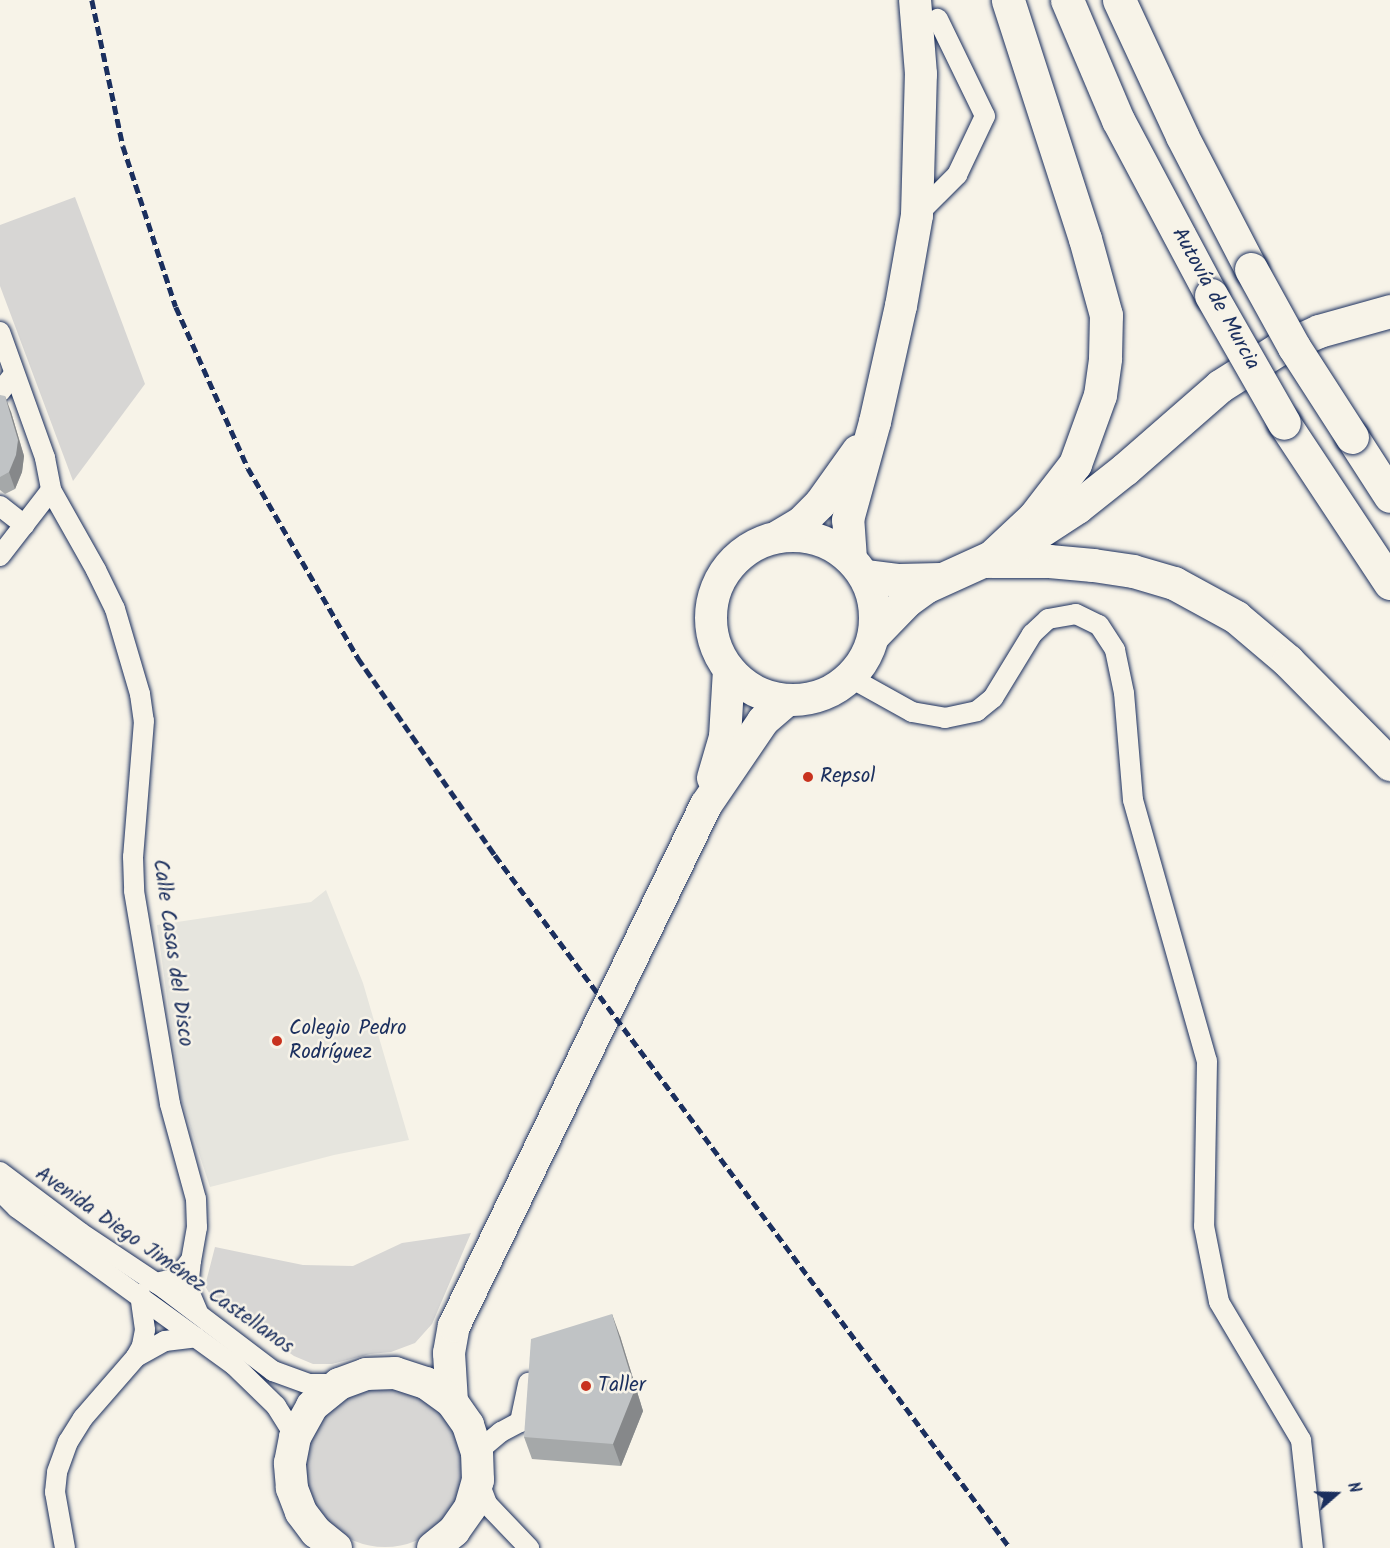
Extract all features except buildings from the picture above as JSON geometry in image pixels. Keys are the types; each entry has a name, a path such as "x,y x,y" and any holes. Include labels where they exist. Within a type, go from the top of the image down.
{"highway":[{"path":"987,561 1034,517 1075,464 1100,395 1105,358 1106,315 1085,239 1008,0"},
{"name":"Autovía de Murcia","path":"1066,0 1119,120 1211,295 1284,423 1390,583"},
{"path":"1119,0 1182,136 1251,269 1294,347 1390,496"},
{"path":"875,633 906,601 940,579 987,561 1022,543 1077,507 1125,469 1220,386 1276,350 1319,331 1390,311"},
{"path":"1352,437 1390,490"},
{"path":"987,561 1048,561 1093,565 1133,571 1174,583 1236,616 1288,661 1390,764"},
{"path":"858,568 899,580 940,579"}],"main road":[{"path":"875,423 843,475 801,523 779,536 756,544 736,558 721,577 712,600 710,625 716,649 729,670 745,686 764,696 786,701 809,700 832,692 851,678 866,657 875,633 876,613 872,594 858,568 848,520 875,423 901,306 917,215 921,74 926,9"},
{"path":"779,536 805,536 822,541 858,568"},
{"path":"706,805 725,738 729,670"},
{"path":"433,1548 454,1531 470,1508 469,1440 449,1353 454,1326 706,805 763,721 786,701"},
{"path":"395,1373 410,1366 432,1349 454,1326"},
{"path":"323,1543 301,1512 292,1488 290,1462 295,1437 312,1406 339,1384 366,1374 395,1373 426,1383 469,1440"}],"street":[{"path":"917,215 957,175 985,116 926,9"},
{"name":"Calle Casas del Disco","path":"0,332 45,458 51,490 115,609 140,694 144,721 133,857 134,891 170,1104 196,1199 197,1227 188,1289 198,1313"},
{"path":"0,392 14,374"},
{"path":"0,556 51,490"},
{"path":"0,506 24,525"},
{"path":"851,678 912,712 945,718 977,711 993,698 1012,671 1032,634 1048,620 1076,614 1099,625 1115,650 1124,693 1133,800 1207,1061 1204,1226 1219,1302 1301,1440 1313,1548"},
{"name":"Avenida Diego Jiménez Castellanos","path":"0,1172 81,1233 148,1288 196,1337 259,1386 276,1406 295,1437"},
{"name":"Avenida Diego Jiménez Castellanos","path":"0,1191 17,1208 148,1288 198,1313 273,1371 309,1384 339,1384"},
{"path":"65,1548 55,1492 57,1472 68,1442 83,1418 136,1357 142,1346 148,1288 177,1278 191,1260"},
{"path":"136,1357 165,1341 196,1337"},
{"path":"528,1383 520,1422 501,1432 469,1440 487,1504 529,1548"}],"shaded area":[{"path":"75,197 145,384 73,481 0,286 0,225"},
{"name":"Colegio Pedro Rodríguez","path":"326,890 363,983 409,1140 334,1155 210,1187 181,1098 157,925 311,902"},
{"path":"471,1233 432,1324 415,1343 391,1352 370,1354 332,1364 313,1364 294,1356 213,1299 205,1286 215,1247 303,1265 353,1266 402,1243"},
{"path":"385,1387 401,1388 416,1393 430,1400 442,1410 452,1422 459,1436 464,1451 464,1483 459,1498 452,1512 442,1524 430,1534 416,1541 401,1546 385,1547 369,1546 354,1541 340,1534 328,1524 318,1512 311,1498 306,1483 305,1467 306,1451 311,1436 318,1422 328,1410 340,1400 354,1393 369,1388"}],"railway":[{"path":"92,0 123,146 176,307 248,468 358,658 495,855 1010,1548"}],"place":[{"name":"Repsol","path":"808,777"},
{"name":"Colegio Pedro Rodríguez","path":"277,1041"},
{"name":"Taller","path":"586,1386"}]}
